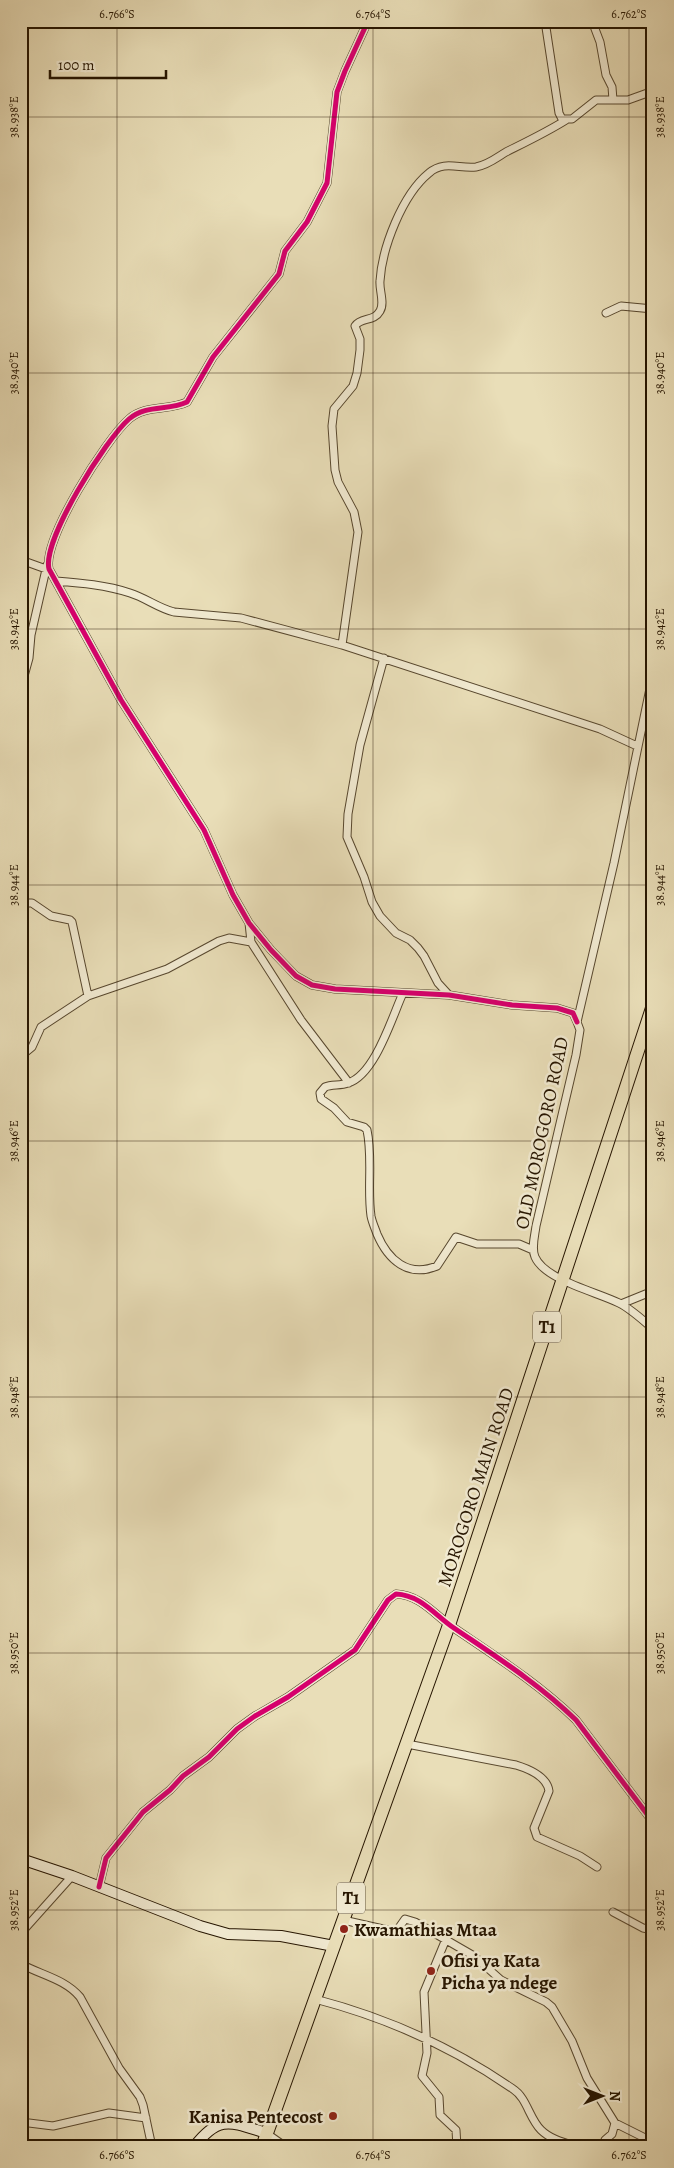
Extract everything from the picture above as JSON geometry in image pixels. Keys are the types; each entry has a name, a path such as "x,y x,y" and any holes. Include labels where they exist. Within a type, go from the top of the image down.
{"highway":[{"name":"MOROGORO MAIN ROAD","path":"262,2147 449,1625 653,1005"}],"street":[{"path":"21,686 29,658 31,635 49,552 74,498 120,430 130,419 143,411 163,406 180,406 187,402 213,357 279,274 285,251 307,222 327,183 337,92 368,21"},
{"path":"545,21 559,114 562,119 566,120"},
{"path":"592,21 600,42 606,75 612,87 614,100"},
{"path":"342,645 358,532 354,512 338,482 335,470 333,414 337,404 353,386 357,372 360,339 355,326 360,321 375,316 381,308 380,281 389,236 409,198 429,173 446,165 470,167 487,164 578,115 596,100 628,100 653,91"},
{"path":"606,313 621,306 653,309"},
{"path":"21,560 47,566 49,569 120,700 204,830 233,895 249,923 282,963 296,976 305,982 335,990 449,995 512,1005 557,1008 573,1013 578,1022"},
{"path":"56,581 90,584 131,593 163,609 174,612 240,618 342,645 600,729 637,746"},
{"path":"384,658 360,745 348,814 347,838 364,877 372,902 380,916 396,933 410,940 418,948 438,983 449,995"},
{"name":"OLD MOROGORO ROAD","path":"653,674 614,863 578,1022 580,1030 576,1055 536,1226 533,1250 535,1258 542,1267 562,1279 620,1304 653,1330"},
{"path":"21,903 32,903 52,916 72,922 88,996"},
{"path":"249,923 252,942 301,1020 349,1083"},
{"path":"21,1056 32,1048 41,1027 88,996 167,969 219,941 229,938 252,942"},
{"path":"403,993 373,1059 360,1075 349,1083 325,1086 320,1090 320,1096 347,1122 364,1127 367,1130 372,1221 383,1247 398,1264 407,1269 419,1270 437,1266 456,1237 477,1244 519,1244 533,1250"},
{"path":"620,1304 653,1291"},
{"path":"99,1887 106,1858 143,1812 170,1790 182,1776 209,1757 237,1729 288,1697 355,1650 388,1600 396,1594 408,1596 428,1606 449,1625 528,1678 564,1708 576,1720 653,1822"},
{"path":"407,1744 516,1765 531,1770 542,1778 549,1791 534,1828 537,1837 580,1856 597,1867"},
{"path":"21,1860 72,1876 191,1922 228,1934 281,1936 334,1946"},
{"path":"21,1933 72,1876"},
{"path":"613,1912 642,1928 648,1928 653,1925"},
{"path":"343,1920 392,1931 398,1929 403,1920 408,1919 474,1956 501,1980 546,2002 552,2007 572,2042 588,2078 615,2123 653,2142"},
{"path":"446,1939 424,1992 426,2053 422,2076 440,2097 440,2115 456,2130 457,2147"},
{"path":"21,1964 54,1978 74,1990 80,1997 119,2068 140,2096 152,2147"},
{"path":"315,1999 362,2012 426,2038 468,2060 522,2097 542,2130 555,2139 579,2147"},
{"path":"21,2122 53,2126 109,2113 146,2118"},
{"path":"194,2147 213,2126 222,2123 235,2124 266,2133 286,2147"},
{"path":"604,2147 605,2140 612,2134 615,2123"}],"cycle path":[{"path":"368,21 337,92 327,183 307,222 285,251 279,274 213,357 187,402 180,405 143,411 129,419 119,430 92,468 65,514 49,555 49,569 121,700 204,830 233,895 249,923 296,976 312,985 335,989 449,995 512,1005 557,1008 573,1013 577,1022"},
{"path":"99,1887 106,1858 143,1812 170,1790 183,1776 209,1757 237,1729 288,1697 355,1650 388,1600 396,1594 405,1595 419,1601 451,1626 500,1659 562,1707 576,1720 653,1822"}],"place":[{"name":"Kwamathias Mtaa","path":"344,1929"},
{"name":"Ofisi ya Kata Picha ya ndege","path":"431,1971"},
{"name":"Kanisa Pentecost","path":"333,2116"}]}
